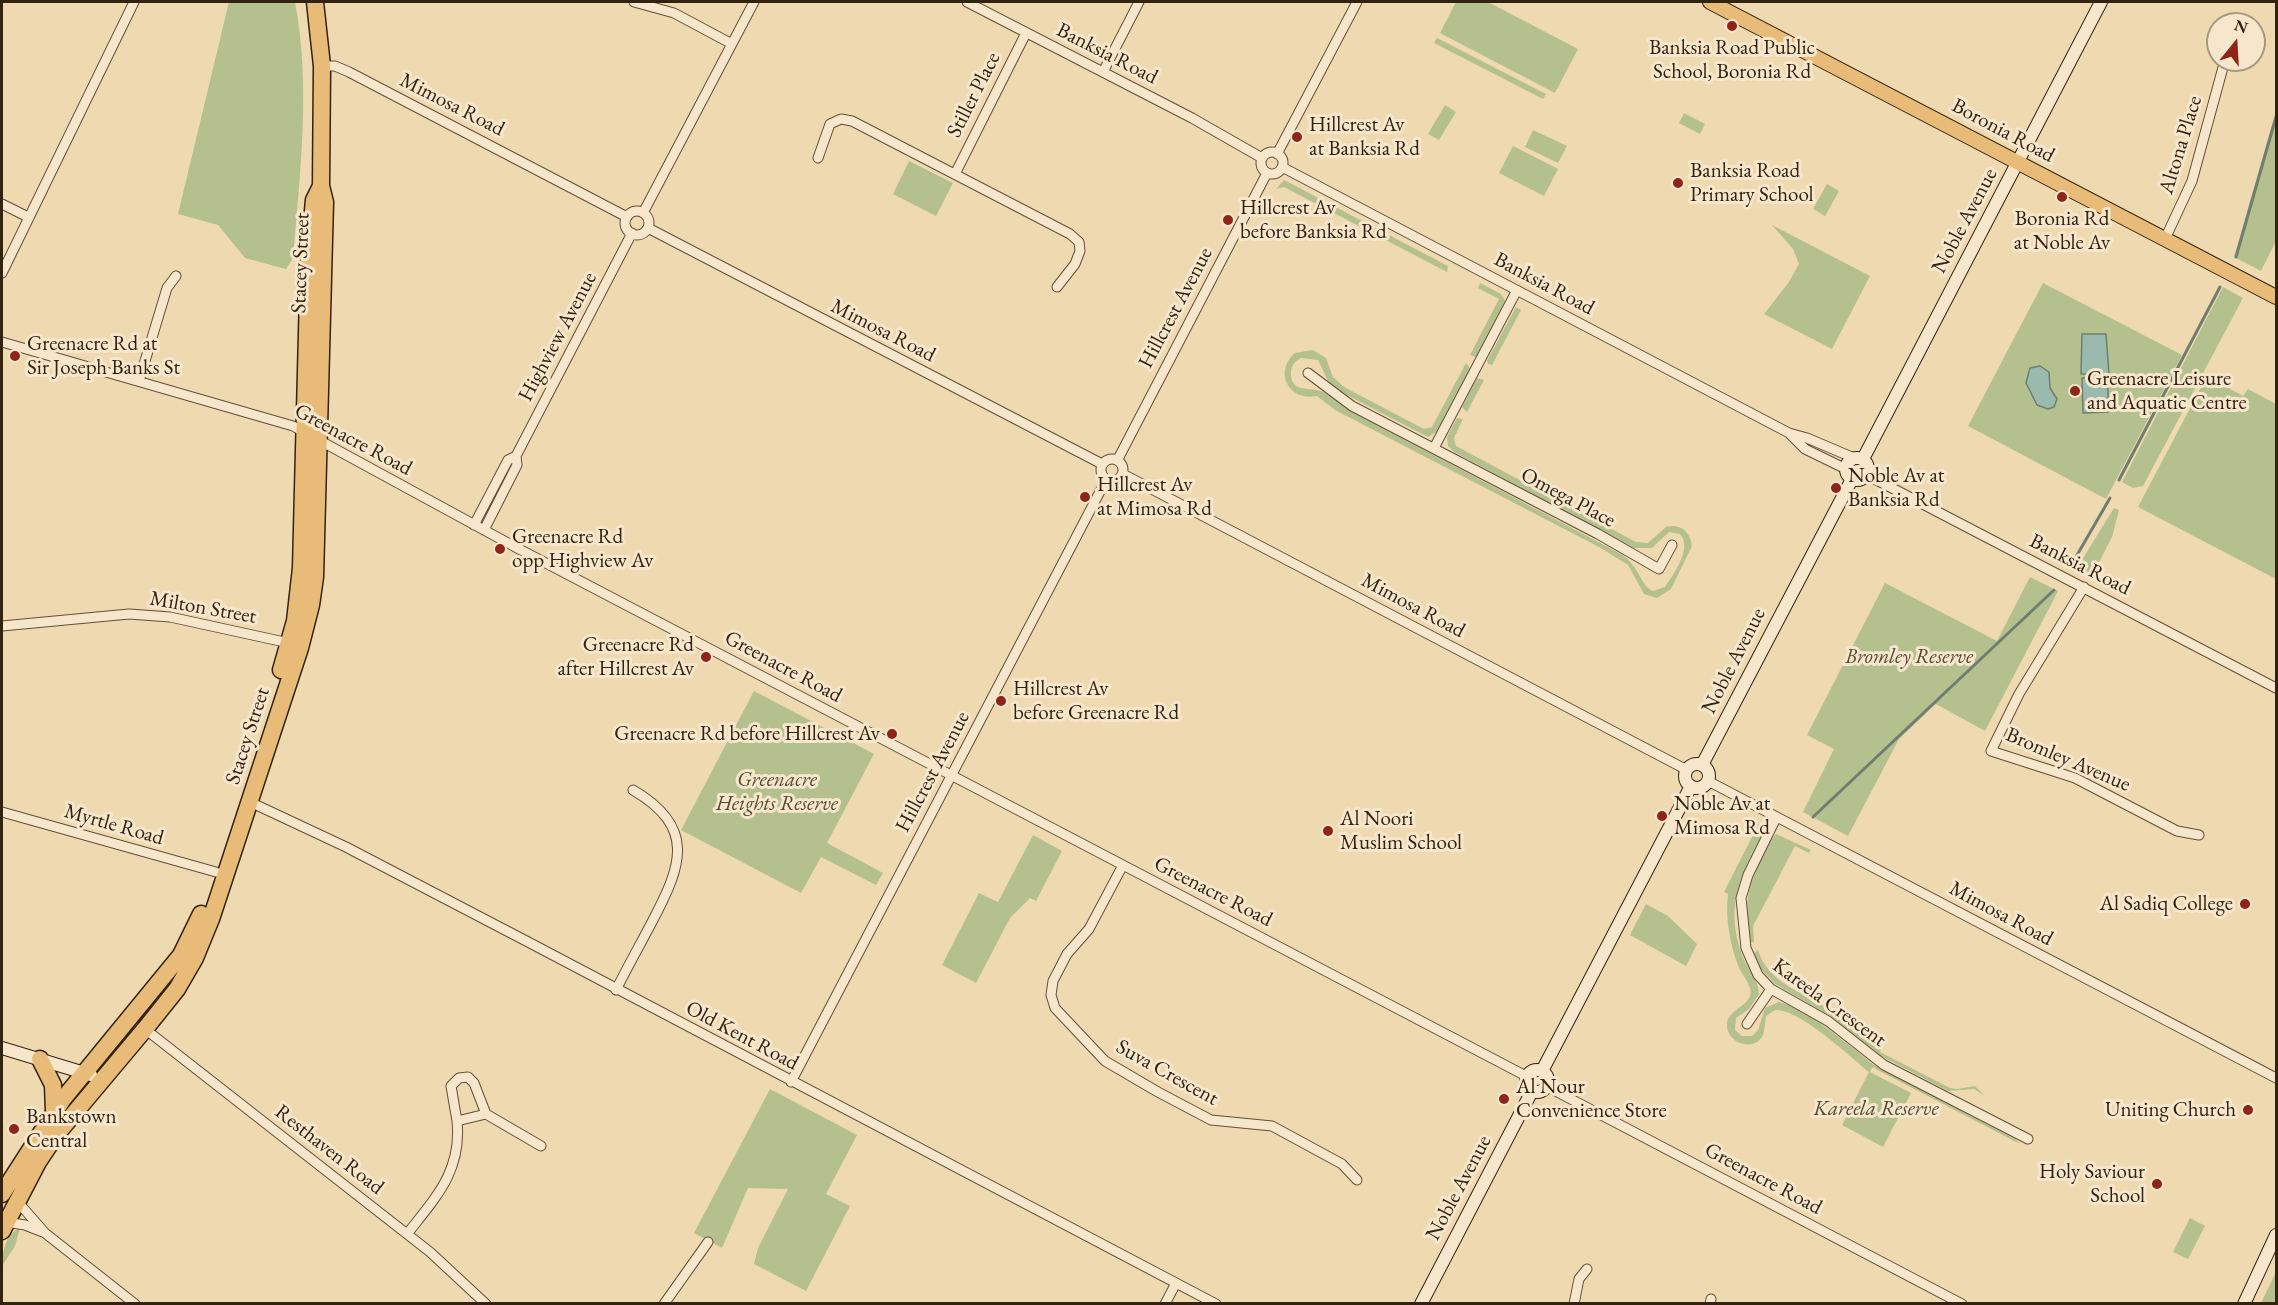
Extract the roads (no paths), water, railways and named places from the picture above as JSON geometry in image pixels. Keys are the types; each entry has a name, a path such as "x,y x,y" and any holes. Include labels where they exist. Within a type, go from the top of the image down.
{"highway":[{"name":"Stacey Street","path":"4,1227 56,1135 177,989 195,958 250,802 300,648 311,605 315,577 325,202 321,186 322,66 314,2"},
{"name":"Stacey Street","path":"2,1194 54,1112 84,1072 181,955 199,922 289,643 301,568 309,254 314,200 321,186"},
{"path":"40,1059 53,1085 54,1112"}],"main road":[{"name":"Boronia Road","path":"1710,2 2277,297"}],"street":[{"path":"2,273 134,2"},
{"path":"634,2 674,13 732,44"},
{"path":"643,213 754,2"},
{"name":"Banksia Road","path":"967,2 1262,158"},
{"path":"1103,72 1139,2"},
{"path":"1277,154 1357,2"},
{"name":"Noble Avenue","path":"1702,765 1854,466 2018,162 2101,2"},
{"name":"Stiller Place","path":"955,174 1026,33"},
{"name":"Mimosa Road","path":"322,66 334,66 349,72 627,217"},
{"name":"Altona Place","path":"2165,239 2192,181 2222,72"},
{"path":"818,158 826,131 840,115 1082,240 1075,264 1057,287"},
{"path":"1267,153 1277,154 1283,161 1282,168 1274,174 1267,173 1260,165 1262,158 1267,153"},
{"name":"Banksia Road","path":"1282,168 1789,433 1805,449 1854,466"},
{"name":"Hillcrest Avenue","path":"1118,459 1267,173"},
{"path":"2,204 28,217"},
{"path":"636,211 643,213 649,219 648,228 641,234 632,233 626,226 627,217 636,211"},
{"name":"Mimosa Road","path":"648,228 1102,464"},
{"name":"Highview Avenue","path":"474,525 508,460 516,456 632,233"},
{"path":"139,381 167,288 176,276"},
{"path":"1434,448 1517,290"},
{"name":"Greenacre Road","path":"2,342 282,422 304,432 474,525 1527,1076"},
{"name":"Omega Place","path":"1308,373 1342,400 1659,569 1672,545"},
{"name":"Highview Avenue","path":"484,530 518,465 516,456"},
{"path":"1111,458 1118,459 1124,467 1123,474 1114,481 1106,480 1101,471 1102,464 1111,458"},
{"path":"1854,466 1862,479 1867,475"},
{"name":"Mimosa Road","path":"1123,474 1687,770"},
{"name":"Banksia Road","path":"1867,475 2277,688"},
{"name":"Hillcrest Avenue","path":"791,1082 1106,480"},
{"name":"Bromley Avenue","path":"2084,587 2019,694 1991,751 2074,778 2177,831 2199,835"},
{"name":"Milton Street","path":"2,626 129,614 170,617 289,643"},
{"path":"1696,764 1702,765 1708,770 1708,781 1699,788 1691,786 1685,777 1687,770 1696,764"},
{"name":"Mimosa Road","path":"1708,781 2277,1078"},
{"path":"1542,1071 1691,786"},
{"path":"616,990 672,883 678,858 676,840 668,819 658,807 633,790"},
{"name":"Old Kent Road","path":"250,802 346,847 1216,1304"},
{"name":"Myrtle Road","path":"2,812 216,872"},
{"name":"Kareela Crescent","path":"1776,818 1748,875 1740,906 1748,954 1758,975 1771,989 1820,1016 1884,1065 2028,1139"},
{"name":"Suva Crescent","path":"1123,865 1089,929 1067,954 1053,981 1051,995 1055,1008 1106,1061 1158,1092 1219,1122 1272,1126 1342,1164 1357,1180"},
{"path":"1747,1024 1771,989"},
{"name":"Resthaven Road","path":"145,1029 407,1234 438,1259 486,1304"},
{"path":"2,1048 101,1079"},
{"path":"1535,1070 1542,1071 1547,1076 1546,1086 1542,1091 1532,1091 1526,1083 1527,1076 1535,1070"},
{"path":"407,1234 451,1174 458,1144 451,1086 459,1078 472,1079 486,1114 541,1146"},
{"name":"Greenacre Road","path":"1546,1086 1962,1304"},
{"name":"Noble Avenue","path":"1421,1304 1532,1091"},
{"path":"457,1121 486,1114"},
{"path":"17,1201 45,1233 135,1304"},
{"path":"4,1227 25,1225 45,1233"},
{"path":"2244,1304 2277,1235"},
{"path":"664,1304 708,1242"},
{"path":"1575,1304 1579,1279 1587,1269"},
{"path":"1165,1304 1176,1283"}],"waterway":[{"path":"2236,257 2276,117"},
{"path":"2119,480 2220,287"},
{"path":"2073,562 2110,498"},
{"path":"1813,817 2054,590"}],"place":[{"name":"Banksia Road Public School, Boronia Rd","path":"1732,26"},
{"name":"Hillcrest Av at Banksia Rd","path":"1297,137"},
{"name":"Banksia Road Primary School","path":"1678,183"},
{"name":"Boronia Rd at Noble Av","path":"2062,197"},
{"name":"Hillcrest Av before Banksia Rd","path":"1228,220"},
{"name":"Greenacre Rd at Sir Joseph Banks St","path":"15,356"},
{"name":"Greenacre Leisure and Aquatic Centre","path":"2075,391"},
{"name":"Noble Av at Banksia Rd","path":"1836,488"},
{"name":"Hillcrest Av at Mimosa Rd","path":"1085,497"},
{"name":"Greenacre Rd opp Highview Av","path":"500,549"},
{"name":"Greenacre Rd after Hillcrest Av","path":"706,657"},
{"name":"Hillcrest Av before Greenacre Rd","path":"1001,701"},
{"name":"Greenacre Rd before Hillcrest Av","path":"892,734"},
{"name":"Noble Av at Mimosa Rd","path":"1662,816"},
{"name":"Al Noori Muslim School","path":"1328,831"},
{"name":"Al Sadiq College","path":"2245,904"},
{"name":"Al Nour Convenience Store","path":"1504,1099"},
{"name":"Uniting Church","path":"2248,1110"},
{"name":"Bankstown Central","path":"14,1129"},
{"name":"Holy Saviour School","path":"2157,1184"}],"park label":[{"name":"Bromley Reserve","path":"1909,657"},
{"name":"Greenacre Heights Reserve","path":"777,792"},
{"name":"Kareela Reserve","path":"1876,1109"}]}
